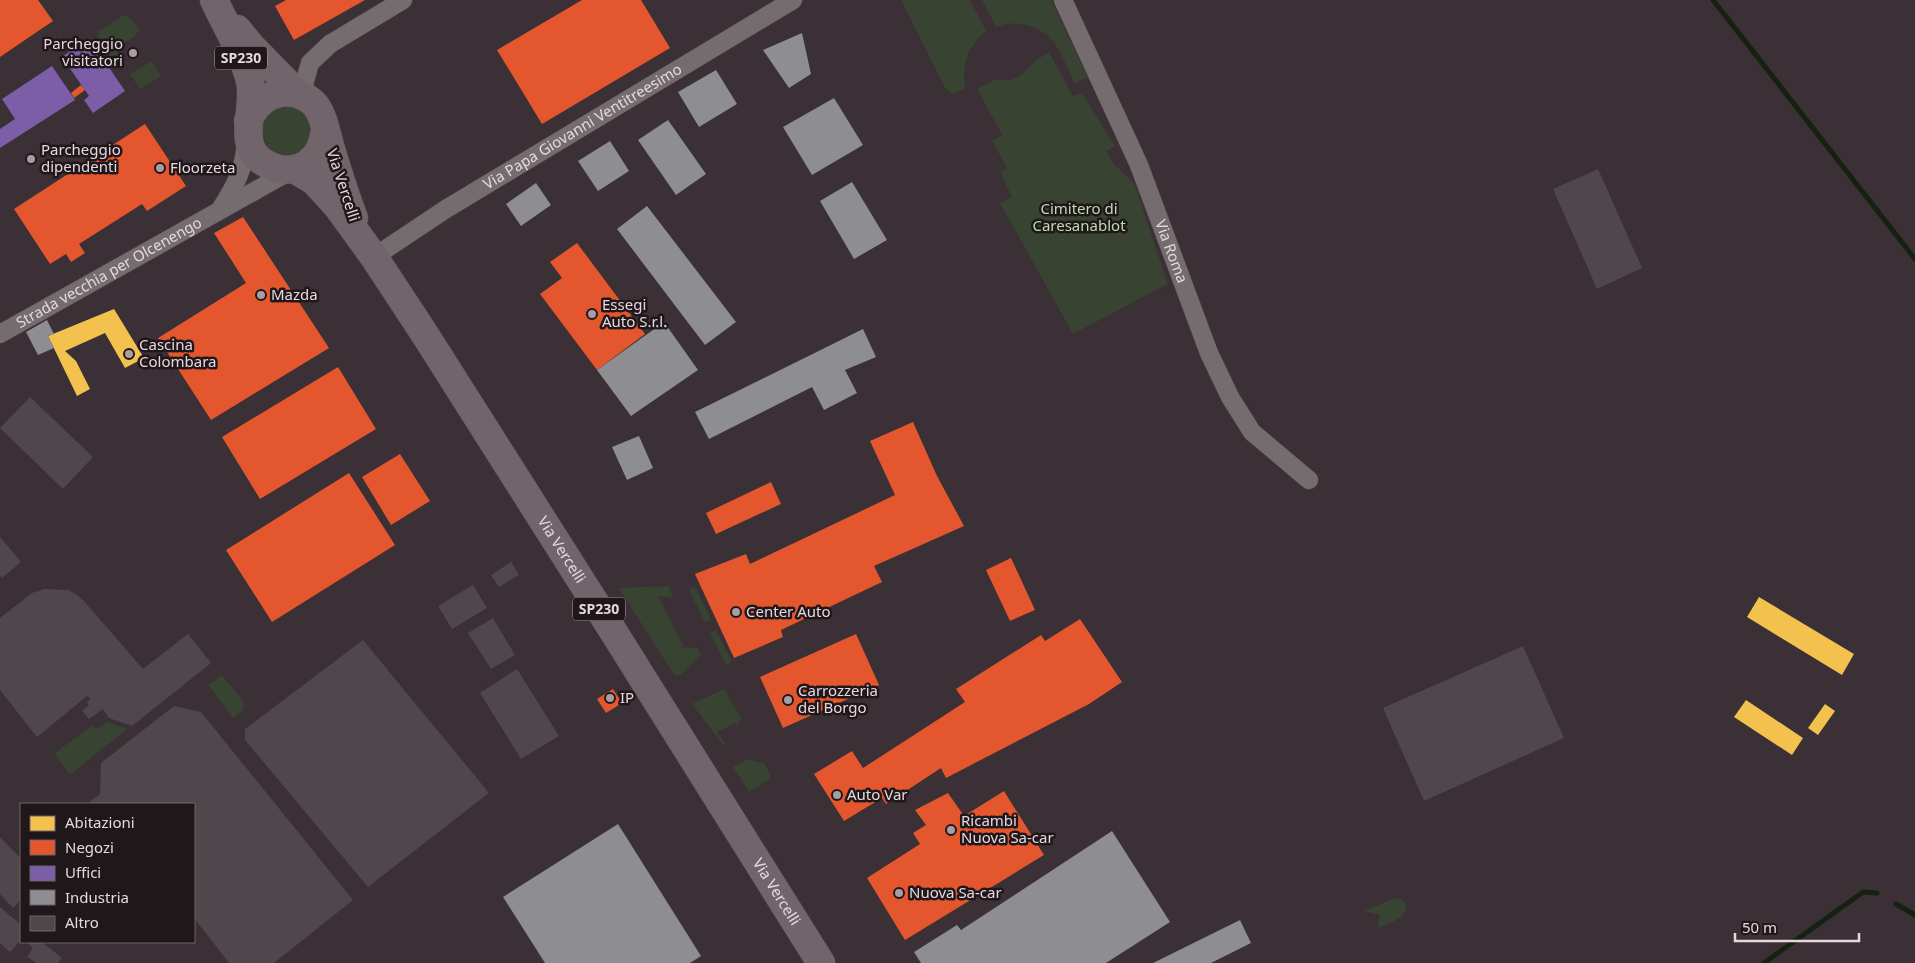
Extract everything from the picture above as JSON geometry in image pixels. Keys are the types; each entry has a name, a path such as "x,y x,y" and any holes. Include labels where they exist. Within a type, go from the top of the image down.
{"main road":[{"name":"Via Vercelli","path":"214,0 251,46 299,95 308,99 317,107 323,118 325,130 348,202 368,249"},
{"name":"Via Vercelli","path":"214,0 240,54 250,81 251,94 248,127 250,146 257,157 268,165 280,170 294,169 307,164 317,155 323,143 325,130"},
{"path":"248,127 254,110 262,100 273,94 285,92 299,95"},
{"name":"Via Vercelli","path":"294,169 314,181 337,206 424,333 821,963"}],"street":[{"path":"299,95 310,62 330,44 403,0"},
{"name":"Via Papa Giovanni Ventitreesimo","path":"368,249 446,209 793,0"},
{"name":"Via Roma","path":"1063,0 1139,164 1209,353 1230,398 1252,432 1309,480"},
{"name":"Strada vecchia per Olcenengo","path":"218,213 239,178 245,156 248,127"},
{"name":"Strada vecchia per Olcenengo","path":"0,334 294,169"}],"green space":[{"path":"901,0 970,0 986,31 974,43 967,56 964,71 965,88 953,94 946,90"},
{"path":"982,0 1051,0 1088,78 1075,83 1055,44 1036,28 1020,24 996,27"},
{"path":"122,16 127,16 136,24 139,31 134,37 116,48 122,62 117,65 114,64 97,38 99,31"},
{"name":"Cimitero di Caresanablot","path":"1049,52 1073,96 1082,93 1115,146 1106,151 1115,165 1135,185 1168,284 1073,334 1000,203 1012,197 1000,172 1007,168 992,141 1002,135 977,89 995,80 1011,80 1020,76 1035,61"},
{"path":"152,61 161,76 140,89 130,74"},
{"path":"287,105 297,107 305,112 310,120 312,130 310,140 305,148 297,153 287,155 277,153 269,148 264,140 262,130 264,120 269,112 277,107"},
{"path":"669,586 673,598 658,596 684,647 698,648 701,655 681,675 674,675 619,588"},
{"path":"695,587 711,619 705,622 689,590"},
{"path":"716,630 732,662 726,665 710,633"},
{"path":"222,675 244,702 243,710 233,718 208,685"},
{"path":"724,689 741,718 738,726 735,723 717,732 725,744 723,745 692,704"},
{"path":"107,722 127,729 72,773 69,773 55,756 56,752 93,725 97,729"},
{"path":"748,759 765,764 771,778 749,792 733,767"},
{"path":"1395,898 1401,899 1406,904 1404,913 1396,920 1377,929 1380,915 1364,911"}],"building: Abitazioni":[{"name":"Cascina Colombara","path":"114,309 144,358 125,368 105,333 65,351 76,361 90,389 77,396 48,336"},
{"path":"1759,597 1854,654 1842,675 1747,617"},
{"path":"1746,700 1803,738 1792,755 1734,717"},
{"path":"1825,704 1835,711 1818,735 1808,728"}],"building: Negozi":[{"path":"0,0 38,0 53,21 0,57"},
{"path":"286,0 365,0 294,40 275,6"},
{"path":"582,0 641,0 670,48 542,124 497,50"},
{"path":"81,85 85,90 74,98 71,93"},
{"path":"145,124 186,186 147,211 142,204 79,244 85,253 71,262 66,254 50,264 14,209"},
{"name":"Mazda","path":"243,217 329,348 211,420 158,338 246,283 214,233"},
{"name":"Essegi Auto S.r.l.","path":"577,243 645,334 597,370 540,294 562,278 550,262"},
{"path":"338,367 376,429 260,499 222,437"},
{"path":"913,422 937,476 964,526 874,566 882,582 781,630 783,637 734,658 695,574 746,554 750,564 895,495 870,441"},
{"path":"400,454 430,501 391,525 362,477"},
{"path":"349,473 395,545 272,622 226,550"},
{"path":"771,482 781,504 716,534 706,513"},
{"path":"1011,558 1035,610 1010,621 986,570"},
{"path":"1080,619 1122,682 1089,704 946,778 941,768 886,804 882,798 844,821 814,774 852,751 863,768 965,702 956,689 1041,635 1045,641"},
{"path":"856,634 879,685 783,728 760,677"},
{"path":"613,689 622,703 606,713 597,699"},
{"path":"1004,791 1044,855 905,940 867,878 920,844 913,833 926,825 915,810 948,793 964,816"}],"building: Uffici":[{"path":"89,38 125,91 93,113 84,100 89,96 62,57"},
{"path":"52,66 75,100 0,148 0,129 15,119 2,99"}],"building: Industria":[{"path":"802,33 811,74 789,88 763,50"},
{"path":"716,70 737,104 699,127 678,92"},
{"path":"834,98 863,145 812,175 783,127"},
{"path":"668,120 706,174 676,195 638,140"},
{"path":"610,141 629,171 598,191 578,161"},
{"path":"852,182 887,240 854,259 820,201"},
{"path":"536,183 551,205 521,226 506,204"},
{"path":"647,206 736,322 705,345 617,229"},
{"path":"47,320 54,334 48,336 54,348 38,355 26,332"},
{"path":"664,322 698,370 631,416 597,370"},
{"path":"863,329 876,357 845,370 857,393 824,410 812,387 709,439 695,412"},
{"path":"639,436 653,468 627,480 612,447"},
{"path":"618,824 701,956 690,963 545,963 503,897"},
{"path":"1112,831 1170,922 1106,963 921,963 914,952 957,925 961,930"},
{"path":"1240,920 1251,943 1211,963 1153,963"}],"building: Altro":[{"path":"1598,169 1642,268 1597,289 1553,189"},
{"path":"30,397 93,457 63,489 0,428"},
{"path":"0,537 21,562 2,578 0,575"},
{"path":"511,562 519,575 499,587 491,575"},
{"path":"473,585 487,608 452,629 438,606"},
{"path":"44,589 68,590 76,594 143,669 188,634 211,663 132,726 109,718 103,709 89,719 82,711 89,705 87,702 91,699 87,696 37,737 0,690 0,618 32,593"},
{"path":"493,618 515,655 491,669 468,633"},
{"path":"363,640 489,793 368,887 245,740 245,729"},
{"path":"1523,646 1564,738 1424,801 1383,708"},
{"path":"517,669 559,736 521,759 480,693"},
{"path":"174,706 201,712 353,900 274,963 229,963 195,919 195,803 88,803 100,794 101,763"},
{"path":"0,837 20,858 20,901 13,908 0,894"},
{"path":"0,907 20,924 20,941 10,952 0,943"},
{"path":"27,943 43,943 62,958 58,963 37,963 27,957 33,948"}],"waterway":[{"path":"1713,0 1915,259"},
{"path":"1764,963 1863,892 1877,893"},
{"path":"1896,904 1915,915"}],"place":[{"name":"Parcheggio visitatori","path":"133,53"},
{"name":"Parcheggio dipendenti","path":"31,159"},
{"name":"Floorzeta","path":"160,168"},
{"name":"Mazda","path":"261,295"},
{"name":"Essegi Auto S.r.l.","path":"592,314"},
{"name":"Cascina Colombara","path":"129,354"},
{"name":"Center Auto","path":"736,612"},
{"name":"IP","path":"610,698"},
{"name":"Carrozzeria del Borgo","path":"788,700"},
{"name":"Auto Var","path":"837,795"},
{"name":"Ricambi Nuova Sa-car","path":"951,830"},
{"name":"Nuova Sa-car","path":"899,893"}]}
